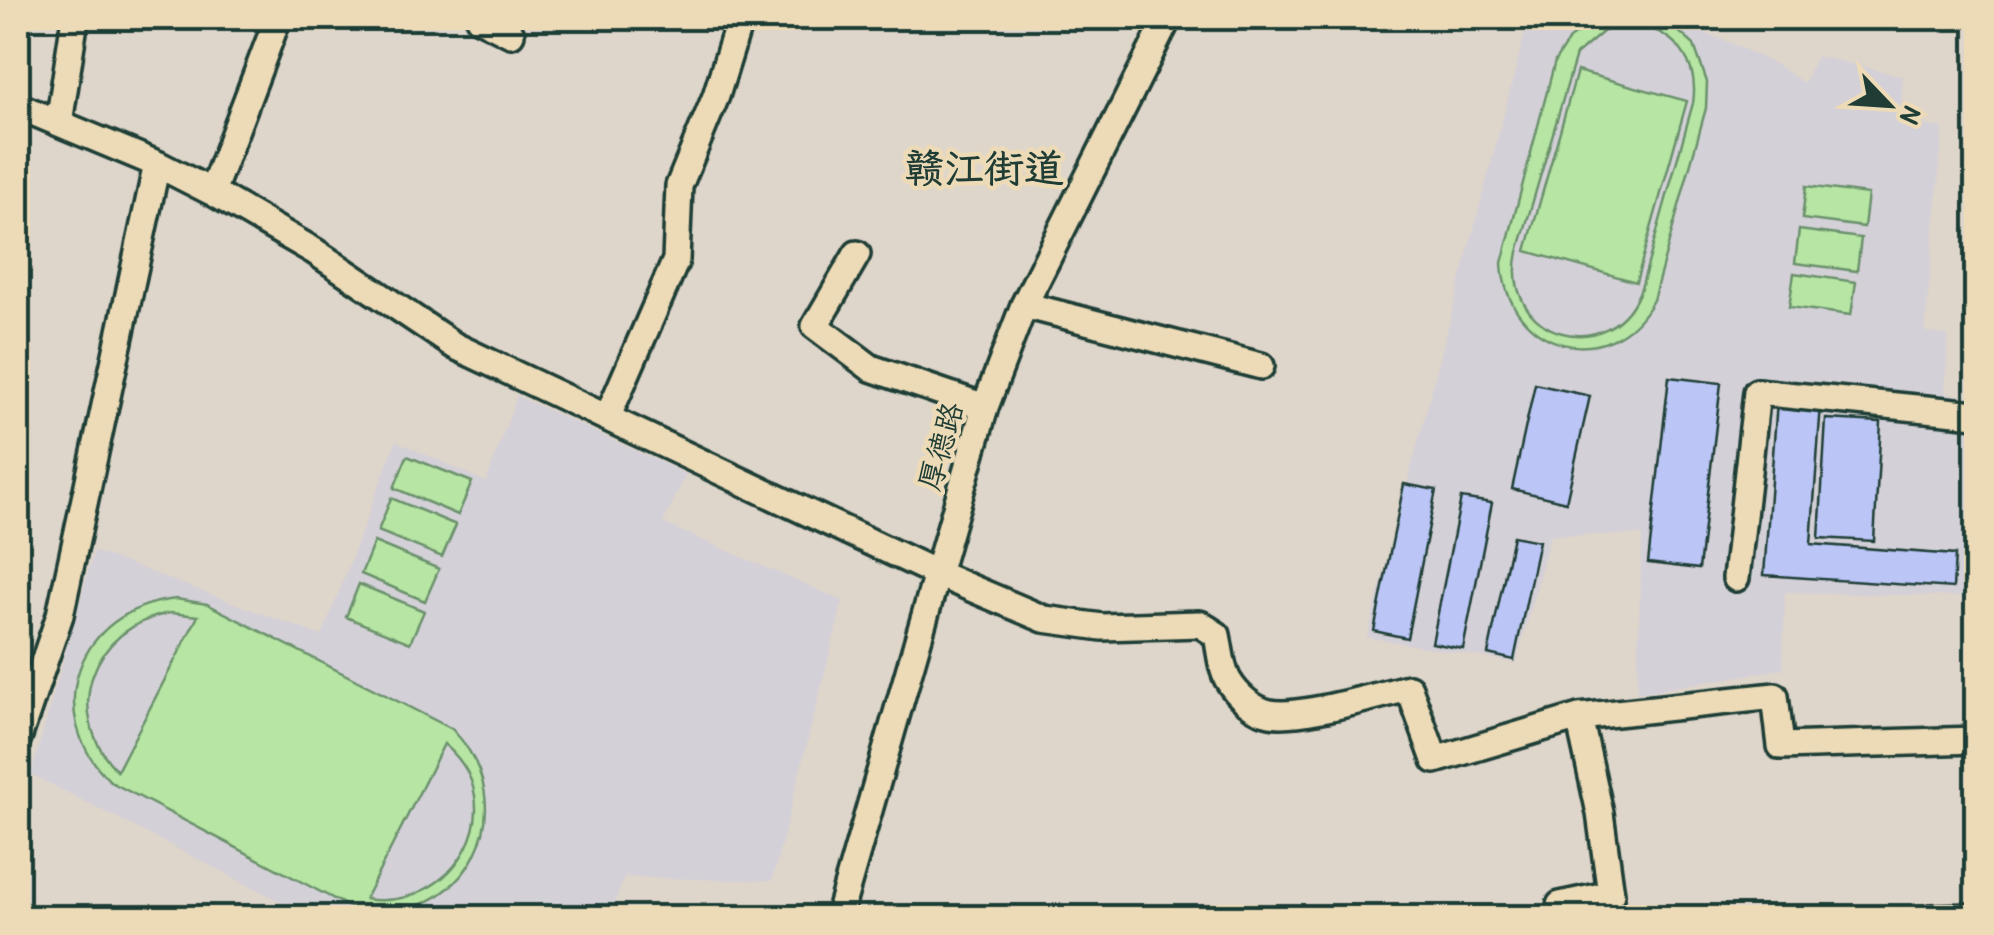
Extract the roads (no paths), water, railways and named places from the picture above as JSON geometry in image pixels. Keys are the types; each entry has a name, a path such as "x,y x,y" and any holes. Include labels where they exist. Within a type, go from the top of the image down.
{"street":[{"path":"58,123 76,18"},
{"path":"212,192 278,18"},
{"path":"479,18 511,34"},
{"path":"608,416 676,260 679,186 716,96 739,22 756,18"},
{"name":"厚德路","path":"838,918 985,407 1024,305 1168,18"},
{"path":"18,106 212,192 314,251 455,346 938,574 1044,619 1071,625 1200,624 1217,635 1225,676 1235,690 1249,704 1271,714 1300,712 1409,688 1434,760 1579,716 1775,696 1781,746 1976,740"},
{"path":"18,738 60,614 156,164"},
{"path":"858,254 815,326 871,368 985,407"},
{"path":"1024,305 1261,366"},
{"path":"1736,578 1757,392 1976,414"},
{"path":"1562,918 1560,905 1610,894 1600,813 1579,716"},
{"path":"1932,918 1976,917"}],"district":[{"name":"赣江街道","path":"984,167"}]}
